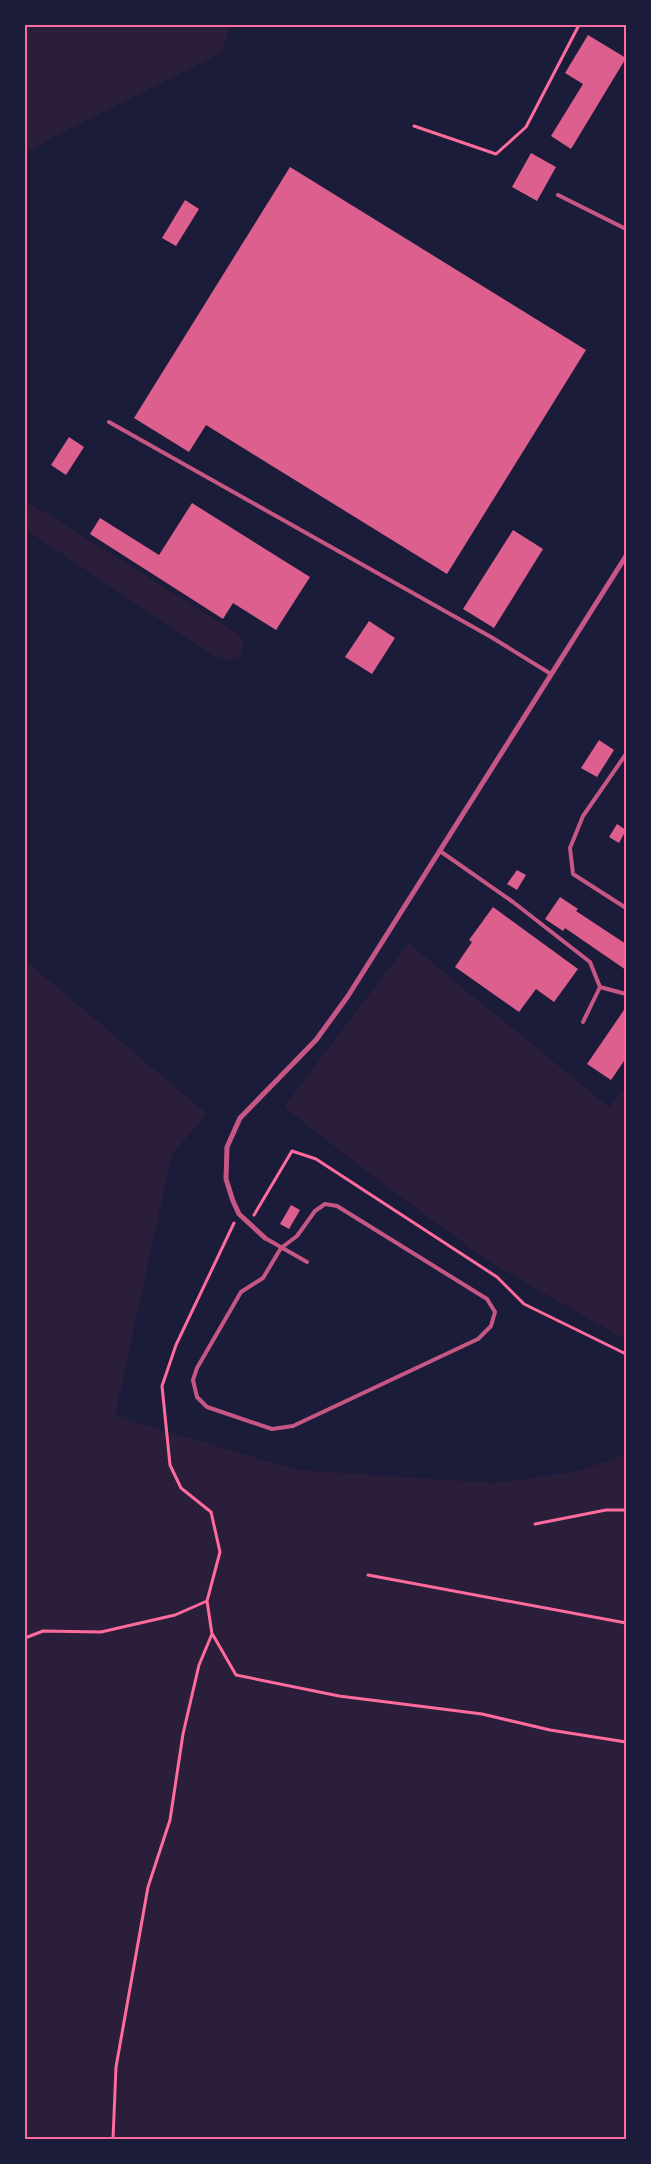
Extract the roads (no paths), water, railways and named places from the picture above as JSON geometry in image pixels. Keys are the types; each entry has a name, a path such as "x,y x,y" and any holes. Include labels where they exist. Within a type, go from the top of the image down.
{"street":[{"path":"265,1238 238,1214 226,1179 227,1148 240,1118 316,1040 348,996 626,556"}],"lane":[{"path":"558,195 626,229"},
{"path":"109,422 491,637 551,674"},
{"path":"626,754 583,816 570,848 573,874 626,908"},
{"path":"440,851 513,902 590,962 600,988 583,1022"},
{"path":"600,988 626,994"},
{"path":"325,1204 337,1206 487,1300 495,1312 491,1326 478,1339 292,1426 272,1429 208,1407 197,1397 193,1380 197,1368 241,1292 264,1278 281,1248 297,1236 314,1211 325,1204"},
{"path":"265,1238 306,1262"}]}
